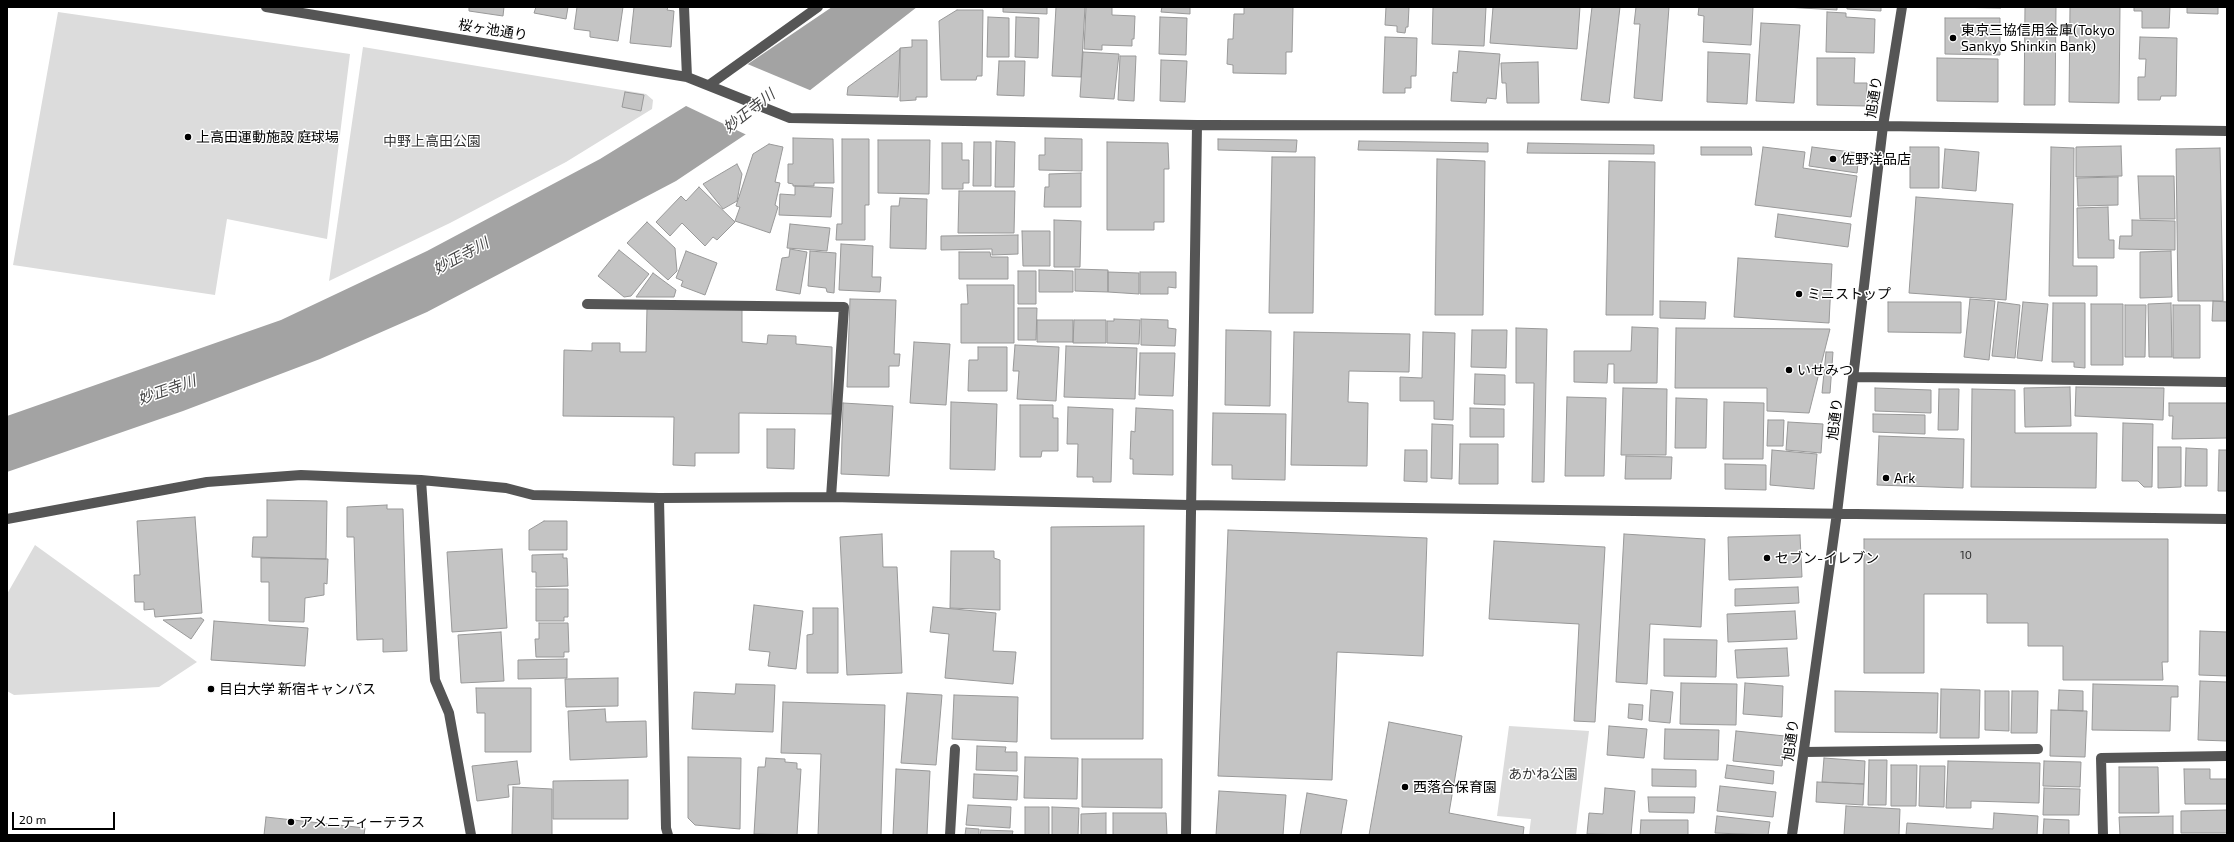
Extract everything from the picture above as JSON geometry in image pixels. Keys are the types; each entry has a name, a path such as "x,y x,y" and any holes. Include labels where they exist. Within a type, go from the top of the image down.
{"street":[{"name":"桜ヶ池通り","path":"266,7 327,12 688,77 790,118 1197,125 1883,126 2227,131"},
{"path":"684,7 688,77"},
{"path":"711,86 818,7"},
{"name":"旭通り","path":"1792,835 1837,513 1883,126 1902,7"},
{"path":"1186,835 1197,125"},
{"path":"587,304 844,307 831,497"},
{"path":"1854,377 2227,382"},
{"path":"7,519 206,482 301,475 421,480 506,488 533,495 659,498 831,497 1190,505 2227,519"},
{"path":"421,480 435,680 449,713 471,835"},
{"path":"659,498 666,828 668,835"},
{"path":"950,835 954,749"},
{"path":"1804,752 2038,749"},
{"path":"2103,835 2101,758 2227,756"}],"green space":[{"name":"上高田運動施設 庭球場","path":"58,12 350,54 327,239 227,219 215,295 13,265"},
{"name":"中野上高田公園","path":"363,47 646,94 653,100 652,109 566,162 450,223 329,281"},
{"path":"35,545 197,662 159,687 14,695 7,691 7,594"},
{"name":"あかね公園","path":"1509,726 1589,731 1576,835 1529,835 1531,819 1497,816"}],"water":[{"name":"妙正寺川","path":"832,7 917,7 800,98 676,181 427,312 320,359 183,411 7,472 7,416 281,320 427,251 600,159 686,106"}],"pier":[{"path":"745,63 812,91 749,136 684,105"}],"building":[{"path":"469,7 504,7 503,16 469,11"},
{"path":"536,7 568,7 566,19 534,13"},
{"path":"577,7 623,7 618,41 590,37 590,31 574,29"},
{"path":"634,7 668,7 667,10 674,11 671,47 630,43"},
{"path":"1003,7 1047,7 1047,14 1003,12"},
{"path":"1056,7 1085,7 1081,77 1052,76"},
{"path":"1086,7 1112,7 1112,15 1135,16 1134,39 1132,39 1132,46 1102,45 1102,50 1084,49"},
{"path":"1162,7 1190,7 1190,14 1161,12"},
{"path":"1244,7 1293,7 1292,52 1286,52 1286,74 1233,73 1233,65 1227,64 1228,39 1233,39 1234,14 1244,14"},
{"path":"1386,7 1409,7 1408,27 1406,27 1405,33 1397,32 1397,26 1385,25"},
{"path":"1433,7 1486,7 1484,46 1432,44"},
{"path":"1493,7 1580,7 1577,49 1490,43"},
{"path":"1592,7 1620,7 1609,103 1581,100"},
{"path":"1636,7 1669,7 1662,101 1634,98 1640,24 1634,24"},
{"path":"1699,7 1753,7 1751,45 1703,42 1704,16 1698,15"},
{"path":"1785,7 1837,7 1837,10"},
{"path":"1847,7 1881,7 1881,11 1847,9"},
{"path":"1947,7 2001,7 2001,8"},
{"path":"2025,7 2056,7 2055,105 2024,105"},
{"path":"2070,7 2120,7 2119,103 2069,102"},
{"path":"2134,7 2170,7 2169,28 2142,28 2142,11 2134,11"},
{"path":"2187,7 2218,7 2218,14 2187,13"},
{"path":"957,10 983,10 982,76 977,76 976,80 941,80 939,21"},
{"path":"1827,12 1846,13 1846,17 1875,19 1874,53 1826,52"},
{"path":"988,17 1009,18 1009,57 987,57"},
{"path":"1016,17 1039,18 1038,58 1015,57"},
{"path":"1160,17 1187,18 1186,55 1159,54"},
{"path":"1945,18 2000,18 2000,55 1945,54"},
{"path":"1761,23 1800,25 1794,103 1756,101"},
{"path":"1385,37 1417,38 1416,76 1411,76 1411,88 1405,88 1405,93 1383,93"},
{"path":"2140,37 2177,38 2176,96 2161,96 2160,100 2138,100 2138,77 2145,77 2146,59 2139,59"},
{"path":"912,40 927,40 927,97 916,97 916,100 900,101 900,48 912,47"},
{"path":"900,49 898,97 847,95 848,87"},
{"path":"1459,51 1500,54 1496,99 1487,98 1486,103 1451,101 1453,72 1457,73"},
{"path":"1083,52 1119,54 1114,99 1080,97"},
{"path":"1708,52 1750,54 1747,104 1707,102"},
{"path":"1120,56 1136,56 1134,101 1118,100"},
{"path":"1817,58 1855,58 1854,83 1867,83 1866,106 1817,105"},
{"path":"1937,58 1998,59 1998,102 1937,101"},
{"path":"1161,60 1187,61 1185,102 1160,101"},
{"path":"999,61 1025,61 1024,96 997,95"},
{"path":"1538,62 1539,103 1507,103 1506,83 1502,83 1501,63"},
{"path":"625,92 644,95 641,111 622,107"},
{"path":"793,138 833,139 834,183 814,183 814,186 793,186 793,184 788,183 788,164 793,164"},
{"path":"1045,138 1082,139 1082,171 1039,170 1039,155 1045,155"},
{"path":"842,139 869,139 869,205 865,205 865,240 836,240 837,224 842,224"},
{"path":"1218,139 1297,140 1296,152 1218,150"},
{"path":"878,140 930,140 929,194 878,193"},
{"path":"996,141 1015,142 1014,187 995,187"},
{"path":"1359,141 1488,143 1488,152 1358,150"},
{"path":"974,142 991,142 991,186 973,186"},
{"path":"1107,142 1168,143 1169,169 1164,169 1164,222 1154,222 1154,230 1107,230"},
{"path":"942,143 962,143 962,160 969,160 969,183 963,183 963,189 942,189"},
{"path":"1528,143 1654,145 1654,154 1527,153"},
{"path":"769,144 783,147 775,182 780,183 775,205 778,207 770,233 735,221 740,207 736,206 753,154"},
{"path":"2121,146 2122,176 2076,177 2076,147"},
{"path":"1701,147 1751,147 1752,155 1701,155"},
{"path":"1763,147 1805,152 1803,168 1857,176 1851,217 1755,205"},
{"path":"1812,147 1859,153 1857,173 1809,166"},
{"path":"1910,147 1939,147 1939,188 1910,188"},
{"path":"2051,147 2074,148 2073,266 2097,266 2097,296 2049,296"},
{"path":"2220,148 2223,301 2178,301 2176,149"},
{"path":"1945,149 1979,152 1976,191 1942,188"},
{"path":"1272,157 1315,157 1313,313 1269,313"},
{"path":"1437,159 1485,161 1483,315 1435,315"},
{"path":"1609,161 1655,162 1653,315 1606,315"},
{"path":"737,164 742,174 737,201 723,209 703,184"},
{"path":"1081,173 1081,207 1044,207 1045,187 1049,187 1049,174"},
{"path":"2138,176 2174,176 2175,219 2140,219"},
{"path":"2118,177 2118,205 2078,206 2077,178"},
{"path":"795,186 833,188 831,217 779,215 780,194 795,195"},
{"path":"699,187 735,222 717,240 713,237 705,246 682,223 670,236 656,222 681,196 686,201"},
{"path":"959,191 1015,191 1014,233 958,233"},
{"path":"1916,197 2013,204 2006,300 1909,293"},
{"path":"900,198 927,199 926,249 890,248 891,206 899,206"},
{"path":"2108,207 2109,240 2114,240 2114,258 2078,258 2077,208"},
{"path":"1778,214 1851,224 1848,247 1775,237"},
{"path":"1054,220 1081,221 1080,267 1054,267"},
{"path":"2132,220 2175,221 2175,250 2119,249 2120,236 2132,236"},
{"path":"647,222 675,248 677,271 668,280 627,243"},
{"path":"790,224 830,228 827,251 787,248"},
{"path":"1022,231 1050,231 1050,266 1023,266"},
{"path":"1018,235 1018,254 992,255 992,249 941,250 941,236"},
{"path":"841,244 873,246 872,277 881,277 880,292 839,290"},
{"path":"790,249 807,252 800,294 776,290 782,258 789,257"},
{"path":"619,250 649,274 631,296 624,297 598,276"},
{"path":"686,251 717,263 705,295 681,286 683,281 676,278"},
{"path":"810,251 836,253 834,293 827,292 826,288 808,286"},
{"path":"2171,251 2172,297 2140,298 2140,252"},
{"path":"959,252 990,252 991,257 1008,257 1008,279 959,279"},
{"path":"1738,258 1832,264 1829,323 1734,317"},
{"path":"1075,269 1108,270 1108,292 1075,291"},
{"path":"1039,270 1073,271 1073,292 1039,292"},
{"path":"1018,271 1036,271 1036,304 1018,304"},
{"path":"1108,272 1139,273 1139,294 1108,292"},
{"path":"1140,272 1176,272 1176,288 1168,287 1168,294 1140,294"},
{"path":"653,273 676,290 674,297 636,297"},
{"path":"967,285 1014,285 1014,343 961,343 961,304 968,304"},
{"path":"850,299 896,300 894,354 900,354 899,366 889,366 889,387 847,387"},
{"path":"1970,299 1995,301 1989,360 1964,357"},
{"path":"1660,301 1706,302 1705,319 1660,318"},
{"path":"2213,301 2227,302 2227,321 2212,321"},
{"path":"1888,302 1961,302 1961,333 1888,332"},
{"path":"1998,302 2020,305 2015,358 1992,356"},
{"path":"2023,302 2048,304 2042,361 2017,358"},
{"path":"2053,303 2085,303 2085,368 2074,367 2074,362 2052,362"},
{"path":"2171,303 2172,357 2149,357 2148,304"},
{"path":"2091,304 2123,304 2123,365 2091,365"},
{"path":"2125,305 2146,305 2145,357 2125,357"},
{"path":"2173,305 2200,305 2200,358 2173,358"},
{"path":"647,308 742,309 742,342 767,344 768,335 796,336 796,344 832,347 832,414 739,413 739,453 695,453 695,466 673,465 674,417 563,416 564,350 592,351 592,343 620,343 620,352 646,352"},
{"path":"1018,308 1037,308 1036,340 1018,340"},
{"path":"1114,319 1140,320 1139,344 1107,343 1107,321 1114,321"},
{"path":"1141,319 1168,320 1168,328 1176,329 1175,346 1141,345"},
{"path":"1037,320 1073,320 1073,342 1037,342"},
{"path":"1074,320 1106,320 1106,343 1073,343"},
{"path":"1632,327 1658,328 1657,383 1614,383 1614,364 1608,364 1607,383 1574,382 1574,351 1631,351"},
{"path":"1516,328 1547,329 1544,482 1532,482 1534,383 1516,383"},
{"path":"1676,328 1830,329 1809,413 1767,411 1767,388 1675,388"},
{"path":"1226,330 1271,331 1270,406 1225,405"},
{"path":"1472,330 1507,330 1506,368 1471,367"},
{"path":"1294,332 1410,334 1409,372 1349,371 1348,402 1368,403 1367,466 1291,465"},
{"path":"1423,332 1455,333 1453,420 1434,419 1434,401 1400,401 1400,377 1422,378"},
{"path":"914,342 950,344 946,405 910,403"},
{"path":"1015,345 1059,347 1056,401 1017,399 1019,371 1013,371"},
{"path":"1066,346 1137,348 1135,399 1064,397"},
{"path":"978,347 1007,347 1007,391 968,391 969,360 978,360"},
{"path":"1826,352 1833,352 1830,393 1822,393"},
{"path":"1140,353 1175,353 1173,396 1139,395"},
{"path":"1475,374 1505,375 1505,405 1474,404"},
{"path":"2070,387 2071,426 2025,427 2024,388"},
{"path":"2076,387 2164,388 2163,420 2075,416"},
{"path":"1623,388 1667,389 1666,455 1621,455"},
{"path":"1875,388 1931,390 1931,413 1875,411"},
{"path":"1939,389 1959,389 1958,430 1938,430"},
{"path":"1972,389 2015,390 2015,433 2097,433 2096,488 1971,487"},
{"path":"1567,397 1606,398 1604,476 1565,476"},
{"path":"1676,398 1707,399 1706,448 1675,448"},
{"path":"951,402 997,404 995,470 950,469"},
{"path":"1724,402 1764,403 1763,459 1723,459"},
{"path":"843,403 893,406 889,476 841,474"},
{"path":"2169,403 2227,403 2227,438 2172,439 2173,416 2169,416"},
{"path":"1020,405 1053,405 1053,418 1058,418 1058,451 1042,451 1041,457 1020,457"},
{"path":"1068,407 1113,409 1111,482 1093,482 1093,477 1077,477 1078,444 1067,444"},
{"path":"1136,408 1173,410 1173,475 1133,474 1133,459 1130,459 1131,431 1135,432"},
{"path":"1470,408 1504,409 1504,437 1470,437"},
{"path":"1213,413 1286,414 1285,480 1232,479 1232,465 1212,465"},
{"path":"1873,414 1925,415 1925,434 1873,432"},
{"path":"1768,420 1784,420 1783,446 1767,446"},
{"path":"1788,422 1823,424 1821,453 1786,450"},
{"path":"2123,423 2153,424 2152,487 2144,487 2138,481 2122,481"},
{"path":"1432,424 1453,425 1452,479 1431,478"},
{"path":"767,429 795,429 794,469 767,468"},
{"path":"1879,436 1964,439 1963,488 1877,485"},
{"path":"1460,444 1498,444 1498,484 1459,484"},
{"path":"2158,447 2181,447 2181,487 2158,488"},
{"path":"2186,448 2207,449 2207,486 2185,486"},
{"path":"1405,450 1427,450 1427,482 1404,481"},
{"path":"1772,450 1817,454 1814,489 1770,485"},
{"path":"2219,450 2227,450 2227,491 2218,491"},
{"path":"1626,456 1672,457 1671,479 1625,479"},
{"path":"1725,464 1766,465 1766,490 1725,489"},
{"path":"267,500 327,501 326,559 252,557 253,537 267,537"},
{"path":"387,505 387,509 403,509 407,651 383,652 383,639 357,640 354,537 347,537 347,507"},
{"path":"195,517 202,613 155,617 154,609 144,610 144,602 135,602 134,575 140,575 137,521"},
{"path":"544,521 567,521 567,550 529,550 529,530"},
{"path":"1144,526 1143,739 1051,739 1051,527"},
{"path":"1228,530 1427,538 1423,656 1337,652 1332,780 1218,776"},
{"path":"882,534 883,567 897,567 902,673 847,675 840,537"},
{"path":"1624,534 1705,539 1701,627 1650,624 1647,684 1616,682"},
{"path":"1800,535 1802,577 1729,580 1728,537"},
{"path":"1864,539 2168,539 2168,662 2162,662 2163,680 2063,680 2063,646 2028,646 2028,623 1987,623 1987,594 1924,594 1924,673 1864,673"},
{"path":"1494,541 1605,547 1595,722 1574,721 1579,624 1489,619"},
{"path":"502,549 507,628 452,632 447,552"},
{"path":"951,551 994,551 994,558 1000,560 1000,610 950,608"},
{"path":"563,554 563,558 567,558 568,586 536,587 536,572 532,572 532,555"},
{"path":"261,558 328,559 327,584 324,583 324,595 305,598 304,622 269,621 269,582 261,582"},
{"path":"1798,587 1799,603 1735,606 1735,589"},
{"path":"536,589 568,589 568,617 564,617 564,621 536,621"},
{"path":"754,605 803,611 796,669 768,666 770,652 749,650"},
{"path":"933,607 996,613 993,651 1016,652 1013,684 945,678 949,634 930,632"},
{"path":"813,608 838,608 838,673 807,673 807,635 813,634"},
{"path":"1795,611 1797,639 1728,642 1727,614"},
{"path":"201,618 204,620 191,639 163,620"},
{"path":"214,621 308,628 305,666 211,660"},
{"path":"539,623 568,623 569,652 564,652 564,657 536,657 535,639 539,639"},
{"path":"2200,631 2227,632 2227,676 2199,675"},
{"path":"501,632 504,681 461,683 458,635"},
{"path":"1664,639 1717,640 1716,677 1664,676"},
{"path":"1787,648 1789,676 1737,678 1735,650"},
{"path":"567,659 567,678 518,679 518,660"},
{"path":"618,678 618,706 566,707 565,679"},
{"path":"2200,681 2227,682 2227,741 2198,740"},
{"path":"1681,683 1737,684 1736,725 1680,724"},
{"path":"1745,683 1783,686 1782,717 1743,714"},
{"path":"736,684 775,685 773,732 692,729 694,692 735,694"},
{"path":"2093,684 2178,686 2178,697 2171,697 2170,731 2092,730"},
{"path":"476,688 531,688 531,752 485,752 485,713 477,713"},
{"path":"1941,689 1980,690 1979,738 1940,738"},
{"path":"1651,690 1673,692 1670,723 1649,721"},
{"path":"2059,690 2083,691 2083,711 2058,710"},
{"path":"1835,691 1938,693 1937,733 1835,732"},
{"path":"1985,691 2009,691 2009,731 1985,730"},
{"path":"2012,691 2038,691 2037,733 2011,733"},
{"path":"907,693 942,695 936,765 901,763"},
{"path":"954,695 1018,697 1017,742 952,739"},
{"path":"783,702 885,705 881,835 818,835 821,754 781,753"},
{"path":"1629,704 1643,705 1642,720 1628,718"},
{"path":"605,709 606,722 646,721 647,757 570,760 568,711"},
{"path":"2051,710 2087,711 2085,757 2050,756"},
{"path":"1389,722 1462,736 1449,813 1524,827 1523,835 1369,835"},
{"path":"1609,726 1647,729 1644,758 1607,755"},
{"path":"1665,729 1719,730 1718,760 1664,759"},
{"path":"1736,731 1785,736 1782,766 1733,761"},
{"path":"977,746 1006,747 1005,752 1017,752 1017,771 976,770"},
{"path":"688,757 741,758 740,829 695,825 688,818"},
{"path":"1025,757 1078,758 1077,799 1024,798"},
{"path":"766,758 785,759 785,762 797,763 797,769 801,769 797,835 754,834 758,767 765,767"},
{"path":"1824,758 1865,761 1864,784 1822,782"},
{"path":"1082,759 1162,759 1162,808 1082,807"},
{"path":"1869,760 1887,760 1886,805 1868,805"},
{"path":"517,761 520,784 508,785 509,797 477,801 472,766"},
{"path":"1948,761 2040,763 2039,803 1971,801 1971,808 1946,808"},
{"path":"2044,761 2081,762 2080,787 2043,786"},
{"path":"1727,765 1774,771 1773,784 1725,778"},
{"path":"1891,765 1917,765 1916,806 1891,806"},
{"path":"1920,766 1945,766 1944,807 1919,806"},
{"path":"2119,767 2158,767 2159,813 2119,813"},
{"path":"896,769 930,771 927,835 893,835"},
{"path":"1652,769 1696,770 1696,787 1652,786"},
{"path":"2184,769 2210,769 2210,779 2227,779 2227,804 2185,804"},
{"path":"974,774 1018,776 1017,800 973,798"},
{"path":"628,780 628,819 553,819 553,781"},
{"path":"1817,782 1864,784 1863,805 1816,802"},
{"path":"1720,786 1776,792 1773,817 1717,811"},
{"path":"513,787 552,789 552,835 512,835"},
{"path":"1605,788 1635,791 1631,835 1587,834 1589,813 1603,814"},
{"path":"2044,788 2080,789 2079,815 2043,815"},
{"path":"1219,791 1286,795 1283,835 1216,835"},
{"path":"1307,793 1347,800 1341,835 1300,835"},
{"path":"1648,797 1695,797 1694,813 1649,812"},
{"path":"968,805 1011,807 1010,828 966,825"},
{"path":"1846,806 1900,809 1899,835 1844,835"},
{"path":"1025,807 1049,807 1049,835 1025,835"},
{"path":"1052,807 1079,808 1078,835 1052,835"},
{"path":"2227,810 2227,833 2181,833 2181,811"},
{"path":"1106,813 1106,835 1081,835 1081,814"},
{"path":"1113,813 1166,813 1167,835 1113,835"},
{"path":"1994,813 2038,816 2037,835 1906,835 1907,823 1993,829"},
{"path":"1717,816 1770,822 1768,835 1715,833"},
{"path":"2173,816 2173,835 2120,835 2119,817"},
{"name":"アメニティーテラス","path":"266,817 365,828 364,835 264,835"},
{"path":"2044,819 2069,820 2069,835 2043,835"},
{"path":"1641,820 1688,820 1688,835 1640,835"},
{"path":"966,828 979,829 979,835 965,835"},
{"path":"981,830 1013,831 1012,835 980,835"}],"place":[{"name":"東京三協信用金庫(Tokyo Sankyo Shinkin Bank)","path":"1953,38"},
{"name":"上高田運動施設 庭球場","path":"188,137"},
{"name":"佐野洋品店","path":"1833,159"},
{"name":"ミニストップ","path":"1799,294"},
{"name":"いせみつ","path":"1789,370"},
{"name":"Ark","path":"1886,478"},
{"name":"セブン-イレブン","path":"1767,558"},
{"name":"目白大学 新宿キャンパス","path":"211,689"},
{"name":"西落合保育園","path":"1405,787"},
{"name":"アメニティーテラス","path":"291,822"}]}
